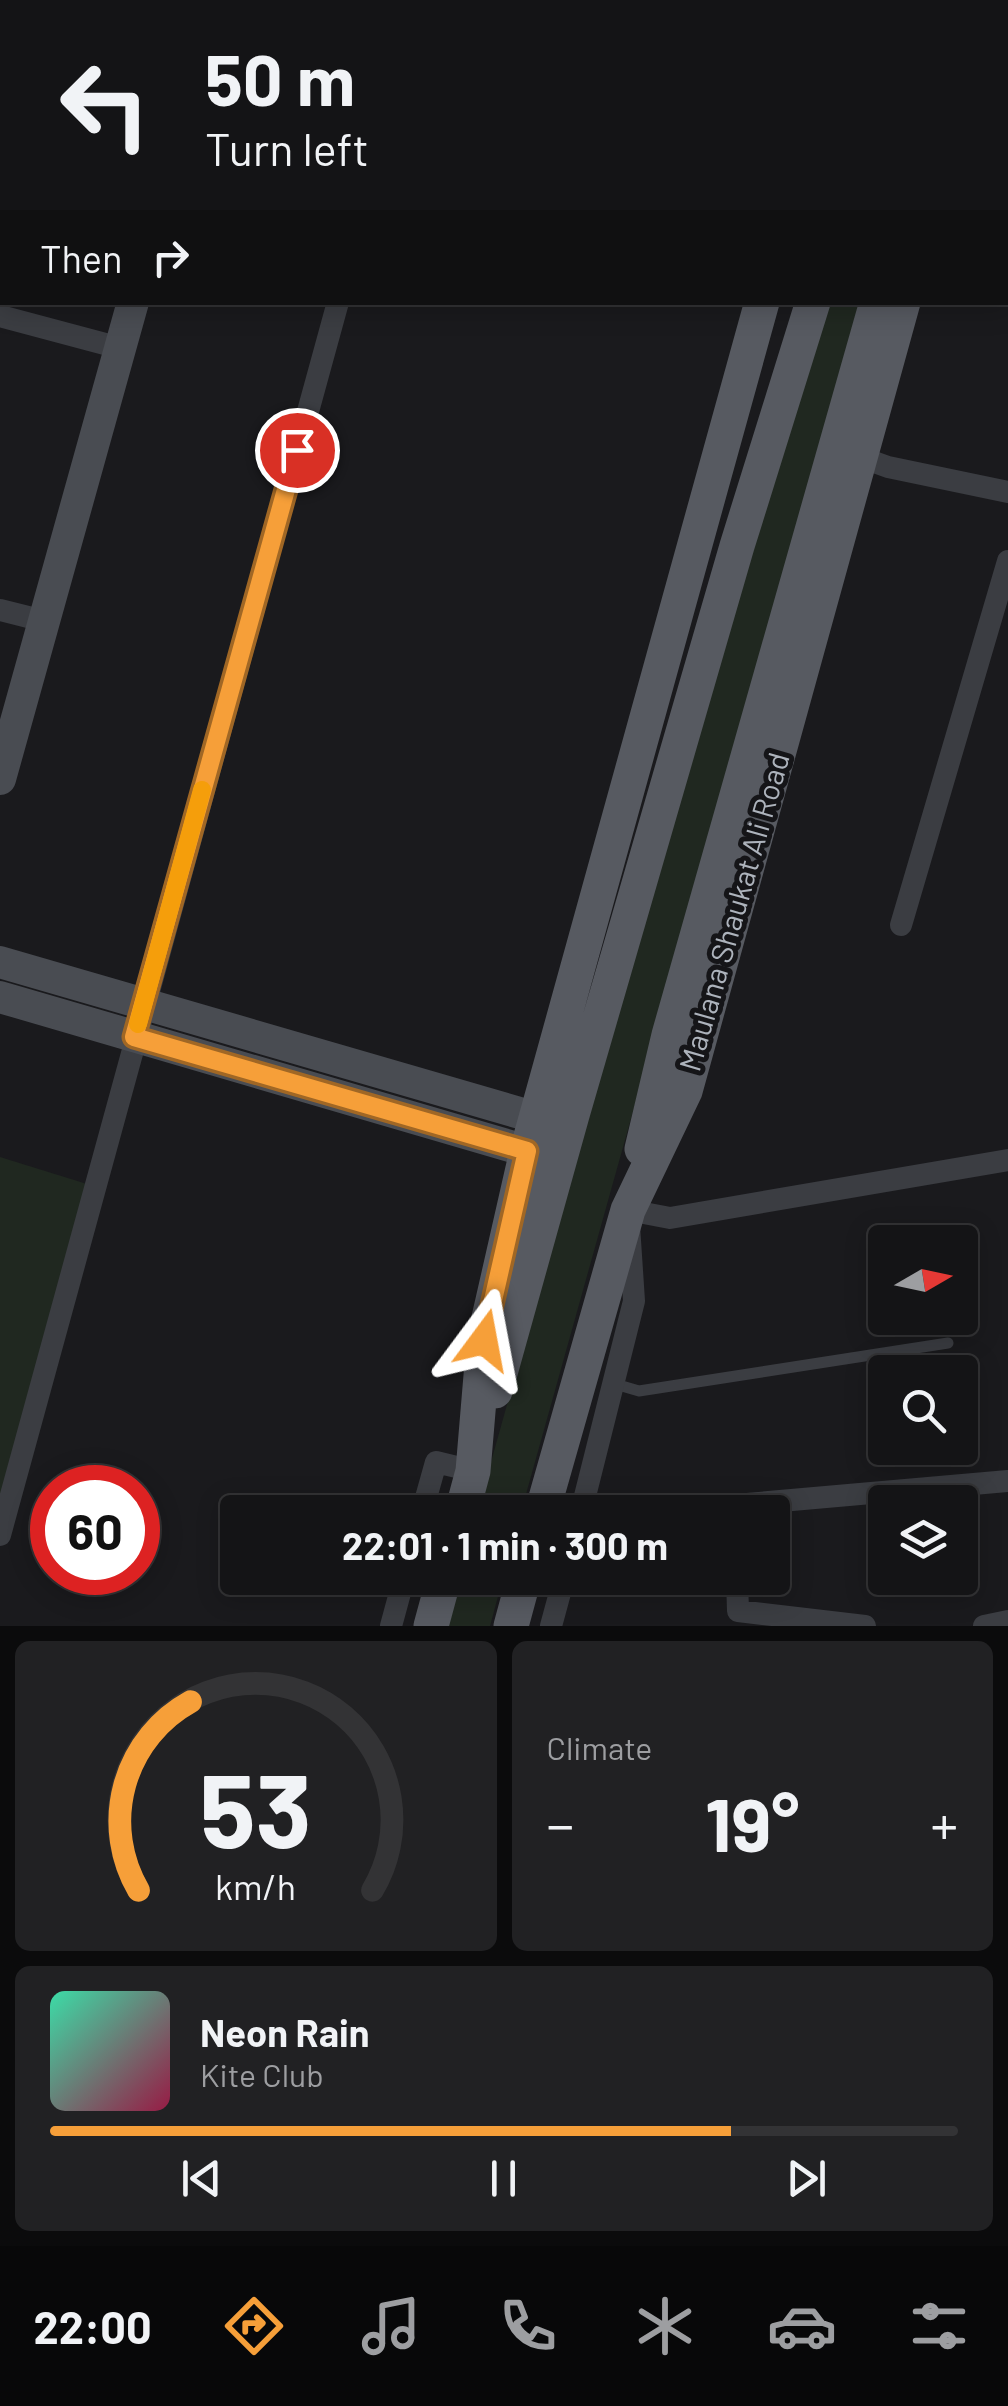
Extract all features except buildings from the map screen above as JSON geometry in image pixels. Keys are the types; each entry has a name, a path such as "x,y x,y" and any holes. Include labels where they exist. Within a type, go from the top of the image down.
{"main road":[{"path":"0,777 132,305"},
{"path":"473,1471 484,1340 532,1134 761,305"},
{"path":"467,1495 732,564 812,305"},
{"path":"628,1210 669,1035 876,305"},
{"name":"Maulana Shaukat Ali Road","path":"547,1495 628,1210 685,1091 902,305"},
{"path":"0,962 144,1002 532,1134"},
{"path":"0,997 134,1037 532,1134"},
{"path":"431,1626 439,1595"},
{"path":"511,1626 519,1595"}],"street":[{"path":"0,1535 337,305"},
{"path":"0,316 120,348"},
{"path":"863,458 888,467 1008,492"},
{"path":"901,925 1008,561"},
{"path":"0,610 44,621"},
{"path":"586,1495 634,1301 628,1210 670,1218 1008,1160"},
{"path":"427,1495 436,1462 473,1471"},
{"path":"790,1503 1008,1480"},
{"path":"391,1626 399,1595"},
{"path":"550,1626 559,1595"},
{"path":"738,1595 738,1610 865,1626"},
{"path":"984,1626 1008,1621"}],"lane":[{"path":"615,1384 639,1392 948,1343"}],"shaded area":[{"path":"814,305 858,305 526,1495 482,1495"},
{"path":"0,1157 87,1184 0,1509"},
{"path":"455,1595 498,1595 490,1626 447,1626"}],"slow traffic":[{"path":"138,1024 202,790"}],"route":[{"path":"297,450 134,1037 527,1151 484,1340"}]}
